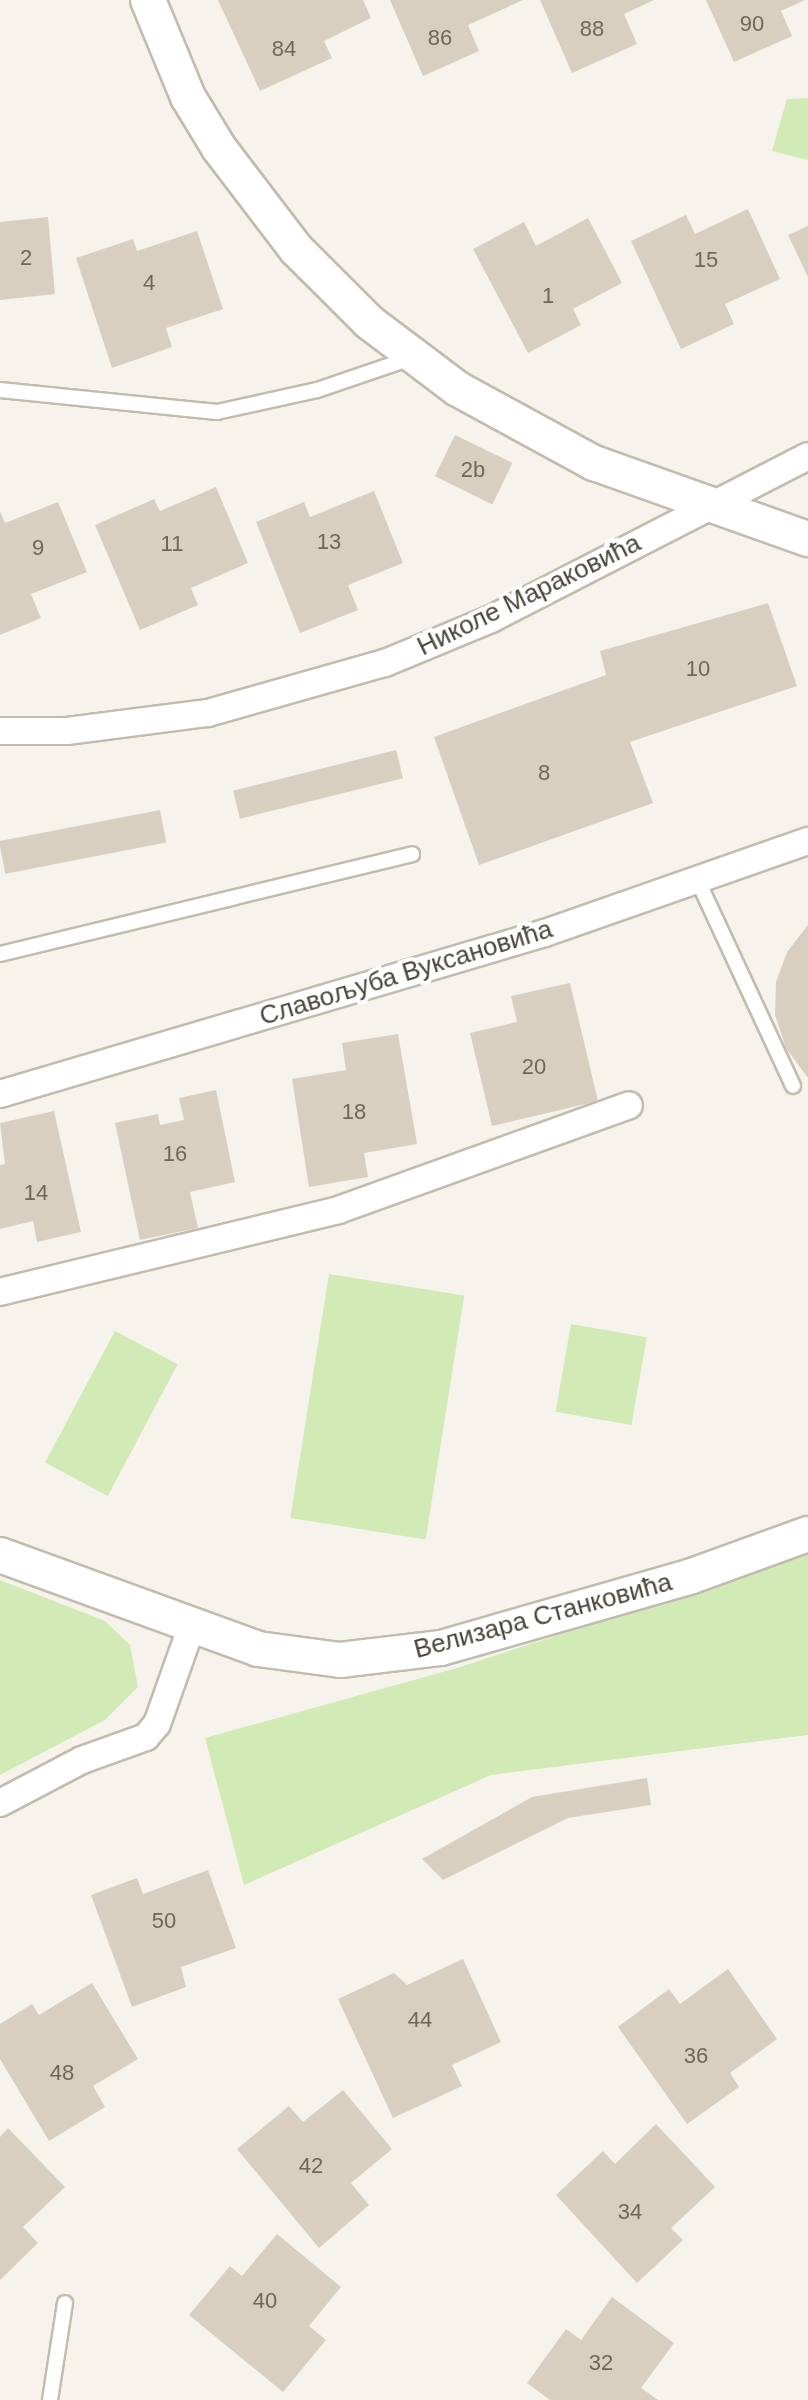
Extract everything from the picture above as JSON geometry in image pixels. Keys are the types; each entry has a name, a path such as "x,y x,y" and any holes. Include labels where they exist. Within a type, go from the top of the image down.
{"street":[{"path":"148,0 188,97 239,177 328,285 414,357 458,389 594,463 808,539"},
{"name":"Николе Мараковића","path":"0,731 80,730 208,713 385,663 491,619 808,456"},
{"name":"Славољуба Вуксановића","path":"0,1094 545,933 808,841"},
{"path":"0,1292 338,1210 629,1105"},
{"name":"Велизара Станковића","path":"0,1555 192,1625 301,1657 375,1658 441,1648 692,1576 808,1534"},
{"path":"0,1803 70,1766 146,1737 157,1724 192,1625"}],"lane":[{"path":"0,390 217,412 317,390 414,357"},
{"path":"0,954 412,854"},
{"path":"697,879 793,1086"},
{"path":"50,2400 65,2303"}],"green space":[{"path":"808,98 808,160 772,151 787,99"},
{"path":"329,1274 464,1295 426,1539 290,1518"},
{"path":"571,1324 647,1337 631,1425 556,1412"},
{"path":"115,1331 178,1364 108,1496 45,1463"},
{"path":"808,1553 808,1735 491,1775 244,1885 205,1738 457,1668"},
{"path":"0,1580 105,1621 130,1645 138,1687 105,1720 0,1775"}],"building":[{"path":"218,0 363,0 371,18 324,41 332,58 260,91"},
{"path":"390,0 523,0 468,25 479,51 423,76"},
{"path":"540,0 654,0 624,14 637,44 572,73"},
{"path":"706,0 805,0 781,11 792,36 734,62"},
{"path":"748,209 780,279 725,304 734,324 681,349 631,241 686,215 695,234"},
{"path":"48,217 55,294 0,300 0,222"},
{"path":"588,218 622,283 573,309 581,325 528,353 473,249 524,222 536,246"},
{"path":"808,226 808,277 788,235"},
{"path":"197,231 223,309 166,328 172,347 112,368 76,258 133,239 137,251"},
{"path":"455,435 513,463 492,504 435,476"},
{"path":"216,487 248,563 191,588 198,605 140,630 95,525 154,499 160,511"},
{"path":"374,491 403,563 348,585 358,610 300,633 256,522 304,502 310,517"},
{"path":"58,502 87,572 31,594 41,618 0,635 0,511 5,523"},
{"path":"768,603 797,686 630,742 653,803 479,865 434,737 606,675 600,651"},
{"path":"396,750 403,778 240,819 233,791"},
{"path":"160,810 166,842 5,874 0,841"},
{"path":"808,925 808,1078 786,1048 775,1015 776,982 787,952"},
{"path":"570,983 598,1101 492,1126 470,1033 517,1022 511,996"},
{"path":"398,1034 417,1144 364,1153 368,1177 309,1187 292,1079 346,1070 342,1043"},
{"path":"216,1090 235,1182 190,1192 198,1228 140,1240 115,1123 158,1114 160,1125 184,1120 179,1098"},
{"path":"54,1111 81,1232 37,1242 33,1221 0,1229 0,1165 5,1164 0,1123"},
{"path":"647,1778 651,1805 568,1818 443,1880 422,1859 532,1797"},
{"path":"208,1870 236,1948 181,1967 186,1987 132,2007 91,1895 137,1878 143,1894"},
{"path":"463,1959 501,2042 452,2065 462,2086 393,2118 338,1999 394,1973 407,1985"},
{"path":"728,1969 777,2039 730,2073 739,2087 687,2124 618,2027 669,1989 680,2004"},
{"path":"92,1983 138,2059 93,2086 105,2107 49,2141 0,2059 0,2024 32,2004 39,2015"},
{"path":"343,2090 392,2149 351,2183 369,2205 319,2248 237,2149 289,2106 303,2122"},
{"path":"656,2124 715,2187 671,2228 683,2240 637,2283 556,2195 603,2151 615,2164"},
{"path":"8,2128 65,2187 23,2227 38,2243 0,2280 0,2137"},
{"path":"277,2234 341,2287 309,2326 326,2340 283,2392 189,2315 230,2266 242,2276"},
{"path":"612,2297 674,2343 641,2388 658,2400 550,2400 527,2383 566,2329 581,2340"}]}
